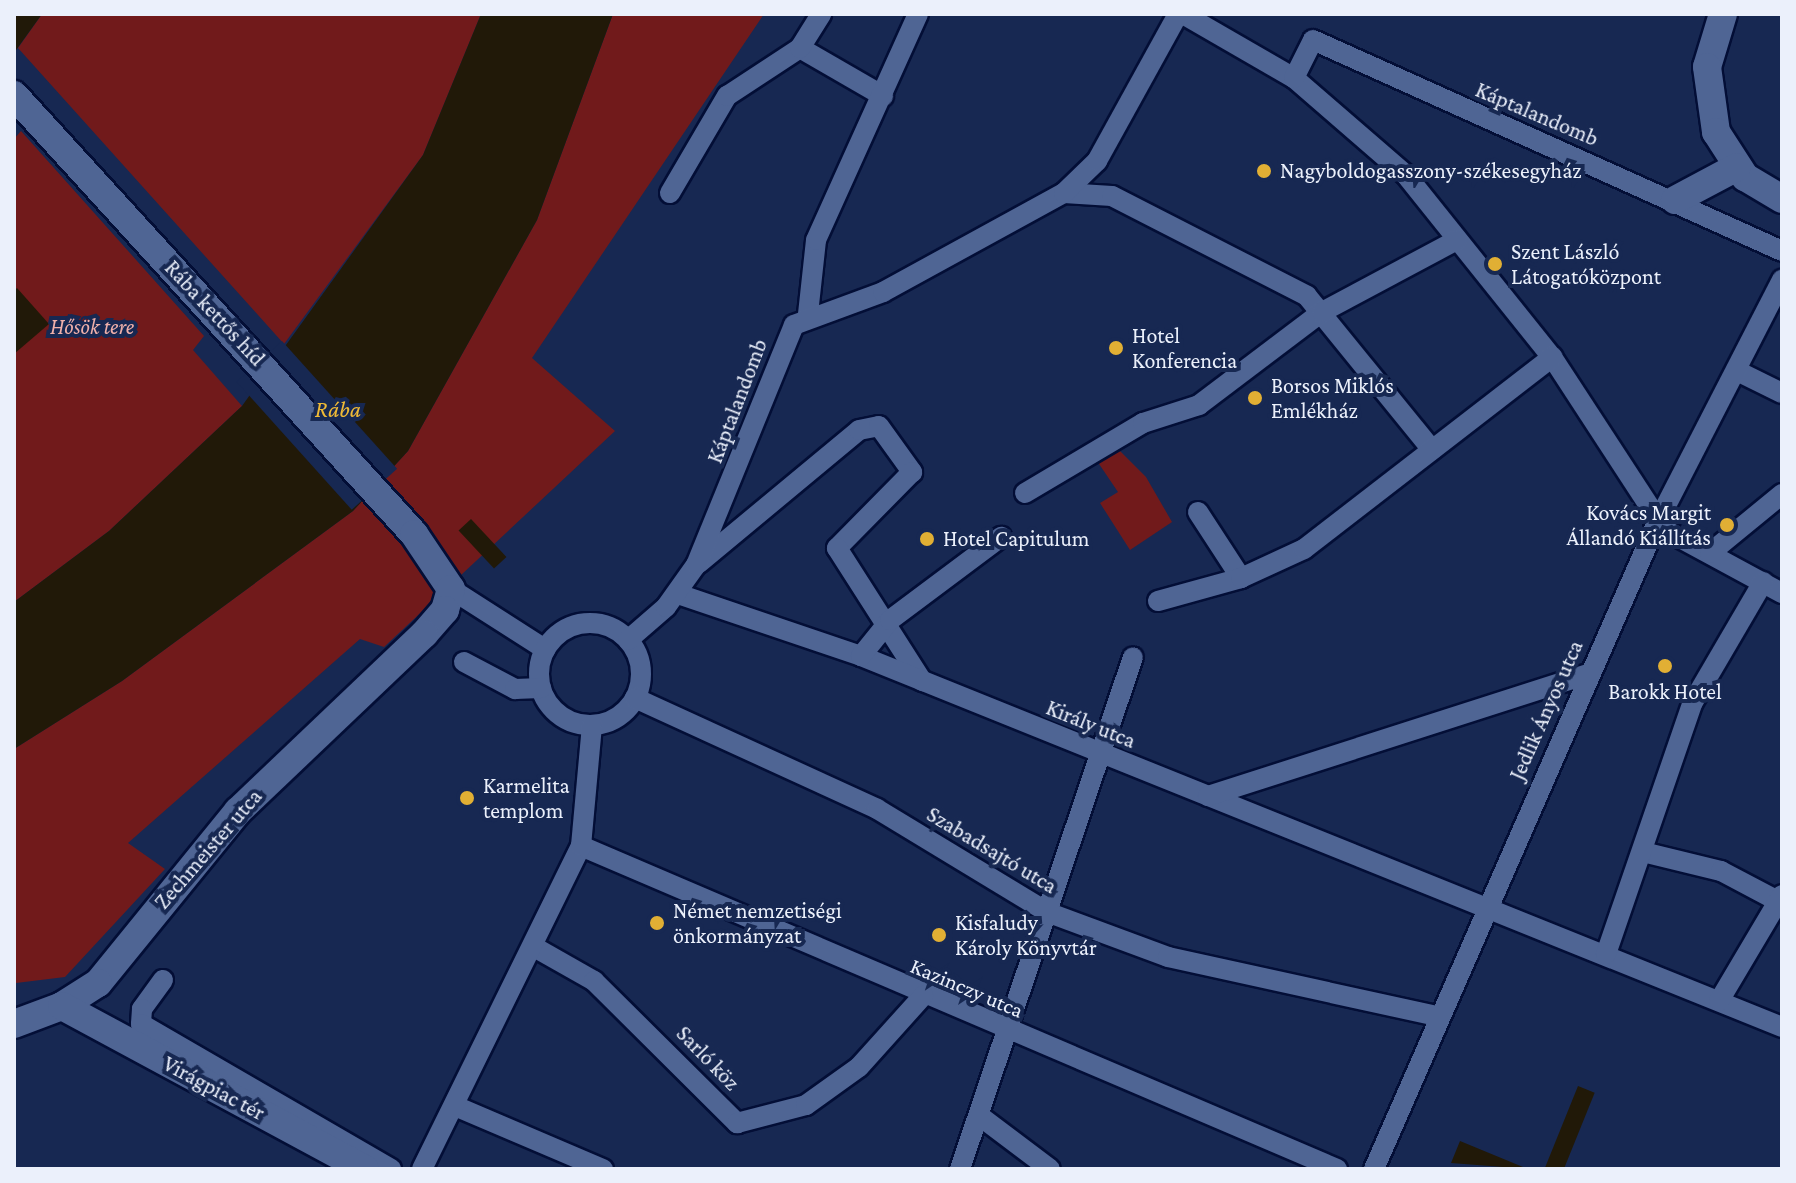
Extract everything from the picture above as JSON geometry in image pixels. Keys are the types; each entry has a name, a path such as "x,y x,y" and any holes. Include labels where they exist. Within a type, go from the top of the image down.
{"street":[{"path":"670,193 727,96 800,48 821,14"},
{"path":"918,14 816,240 808,314 883,292 1064,193 1097,161 1180,14 1294,78 1368,137 1552,357 1658,523 1782,593"},
{"path":"1723,14 1707,67 1709,101 1716,132 1737,167 1782,199"},
{"name":"Káptalandomb","path":"1294,78 1313,40 1675,200 1782,251"},
{"path":"800,48 883,96"},
{"name":"Rába kettős híd","path":"14,95 230,328 414,534 451,589"},
{"path":"1675,200 1737,167"},
{"path":"1064,193 1112,196 1307,296 1432,450"},
{"path":"1025,493 1143,423 1199,405 1322,312 1457,240"},
{"name":"Jedlik Ányos utca","path":"1374,1169 1483,907 1588,674 1658,523 1782,280"},
{"name":"Káptalandomb","path":"628,640 678,594 696,565 777,359 808,314"},
{"path":"1158,601 1241,578 1352,517 1552,357"},
{"path":"1737,371 1782,393"},
{"path":"696,565 872,423 912,472 837,548 922,681"},
{"path":"1710,553 1782,494"},
{"path":"1198,512 1241,578"},
{"path":"861,656 885,625 1001,537"},
{"path":"1606,954 1647,853 1701,682 1763,582"},
{"path":"451,589 545,649"},
{"name":"Zechmeister utca","path":"14,1024 62,1006 98,983 238,811 445,610 451,589"},
{"name":"Király utca","path":"678,594 861,656 1782,1027"},
{"path":"592,623 628,640 640,664 635,698 618,717 592,726 559,716 541,688 545,649 557,628 592,623"},
{"path":"960,1169 1010,1032 1133,657"},
{"path":"464,662 515,689 541,688"},
{"path":"1208,796 1588,674"},
{"name":"Szabadsajtó utca","path":"635,698 877,809 1047,912 1168,957 1436,1016"},
{"path":"422,1169 534,947 581,846 592,726"},
{"name":"Kazinczy utca","path":"581,846 923,996 1337,1169"},
{"path":"1647,853 1721,871 1780,898 1719,1001"},
{"name":"Sarló köz","path":"534,947 594,981 737,1123 806,1105 859,1067 923,996"},
{"path":"163,980 142,1009 141,1024 391,1169"},
{"name":"Virágpiac tér","path":"62,1006 365,1169"},
{"path":"455,1106 603,1169"},
{"path":"981,1117 1050,1169"}],"green space":[{"path":"42,14 481,14 423,155 284,344 18,48"},
{"path":"613,14 764,14 532,358 615,431 384,647 360,639 128,843 165,869 65,977 16,983 14,749 122,681 353,511 408,451 537,220"},
{"name":"Hősök tere","path":"21,131 204,336 193,350 242,406 109,531 14,602 14,139"},
{"path":"1116,447 1146,477 1172,522 1130,550 1100,503 1118,492 1095,458"}],"water":[{"path":"14,14 42,14 14,53"},
{"name":"Rába","path":"481,14 613,14 537,220 408,451 353,511 122,681 14,749 14,602 109,531 242,406 423,155"},
{"path":"17,288 49,324 14,354 14,291"},
{"path":"471,519 506,557 494,569 459,531"},
{"path":"1578,1086 1595,1093 1564,1169 1545,1169"},
{"path":"1460,1141 1528,1169 1451,1163"}],"pier":[{"path":"282,341 397,469 352,510 237,382"}],"place":[{"name":"Nagyboldogasszony-székesegyház","path":"1264,171"},
{"name":"Szent László Látogatóközpont","path":"1495,264"},
{"name":"Hotel Konferencia","path":"1116,348"},
{"name":"Borsos Miklós Emlékház","path":"1255,398"},
{"name":"Kovács Margit Állandó Kiállítás","path":"1727,525"},
{"name":"Hotel Capitulum","path":"927,539"},
{"name":"Barokk Hotel","path":"1665,666"},
{"name":"Karmelita templom","path":"467,798"},
{"name":"Német nemzetiségi önkormányzat","path":"657,923"},
{"name":"Kisfaludy Károly Könyvtár","path":"939,935"}]}
